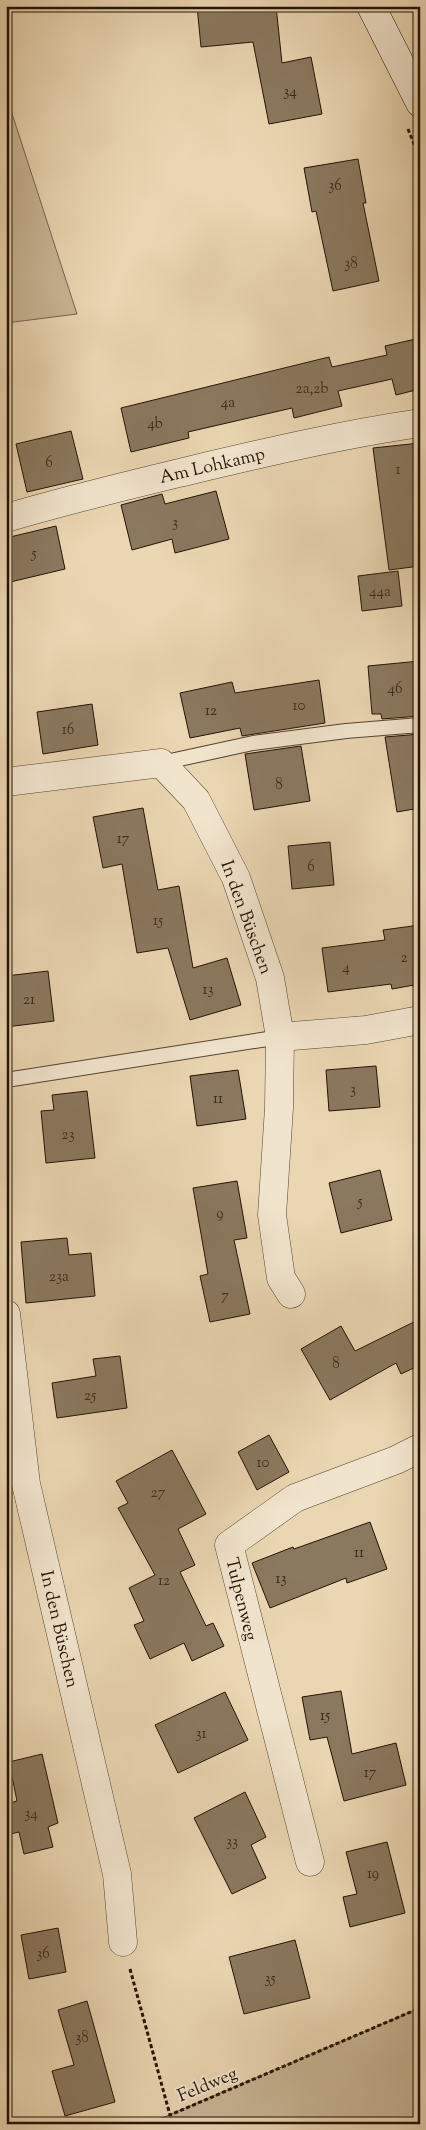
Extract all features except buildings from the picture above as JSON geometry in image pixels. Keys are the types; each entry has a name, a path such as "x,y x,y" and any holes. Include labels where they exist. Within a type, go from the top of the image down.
{"street":[{"path":"372,6 420,104"},
{"name":"Am Lohkamp","path":"6,518 56,503 257,454 352,433 420,424"},
{"path":"6,782 161,763"},
{"name":"In den Büschen","path":"161,763 196,800 236,878 270,978 280,1037 279,1108 272,1215 281,1278 291,1294"},
{"path":"280,1037 366,1030 420,1020"},
{"name":"In den Büschen","path":"6,1314 26,1484 117,1874 123,1942"},
{"name":"Tulpenweg","path":"310,1862 229,1545 295,1498 396,1460 420,1448"}],"lane":[{"path":"161,763 253,743 346,731 420,725"},
{"path":"6,1080 280,1037"}],"path":[{"name":"Feldweg","path":"123,1942 170,2115 420,2008"}],"shaded area":[{"path":"6,95 77,314 6,323"},
{"path":"420,2008 420,2124 148,2124"}]}
